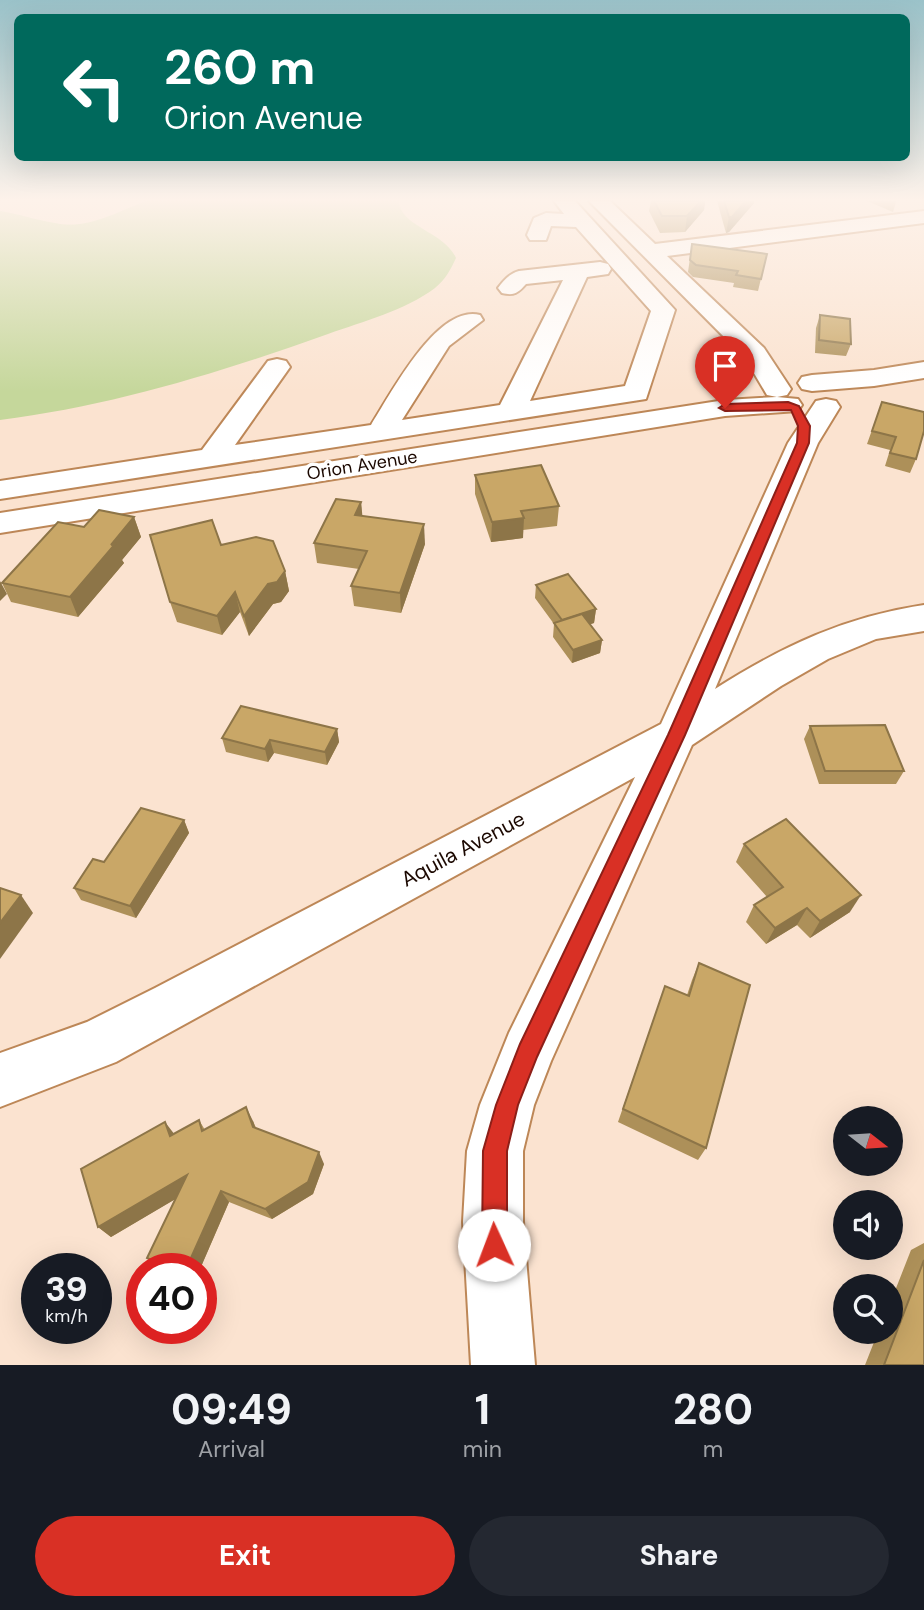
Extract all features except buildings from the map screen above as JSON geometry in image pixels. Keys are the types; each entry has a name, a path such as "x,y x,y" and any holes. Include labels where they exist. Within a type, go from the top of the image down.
{"street":[{"path":"503,1365 493,1222 495,1151 507,1105 528,1052 676,735 801,400 666,265"},
{"path":"0,490 636,393 663,310 623,267 519,278 510,288"},
{"path":"511,412 578,272"},
{"path":"381,431 439,341 471,320"},
{"path":"212,457 277,367"},
{"name":"Orion Avenue","path":"0,523 725,408 801,400 874,378 924,370"},
{"name":"Aquila Avenue","path":"0,1080 98,1044 173,1006 676,735 753,684 828,644 866,629 924,618"}],"shaded area":[{"path":"0,265 452,265 435,288 410,303 370,320 248,362 125,397 0,420"}],"route":[{"path":"494,1245 495,1151 507,1105 528,1052 676,735 803,443 804,426 795,408 788,405 725,408"}]}
